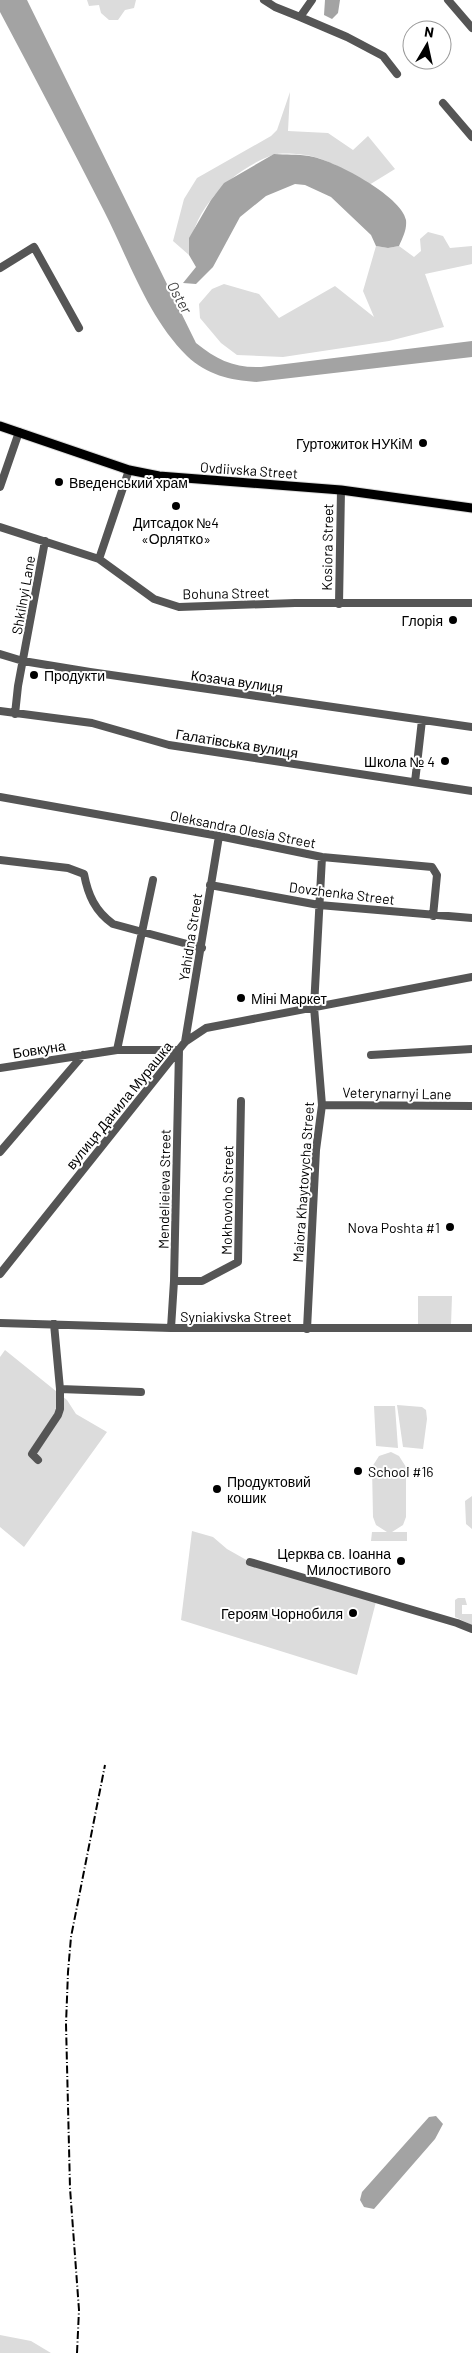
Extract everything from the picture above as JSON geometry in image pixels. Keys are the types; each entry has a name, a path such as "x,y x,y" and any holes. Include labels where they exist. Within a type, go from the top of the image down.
{"main road":[{"name":"Ovdiivska Street","path":"0,426 129,470 173,478 341,490 472,508"}],"street":[{"path":"264,0 275,7 347,37 383,56 397,74"},
{"path":"300,17 312,0"},
{"path":"448,0 472,28"},
{"path":"443,103 472,137"},
{"path":"1,265 34,247 80,328"},
{"path":"0,486 19,432"},
{"path":"99,559 129,470"},
{"name":"Kosiora Street","path":"339,604 341,490"},
{"name":"Bohuna Street","path":"0,527 99,559 154,599 179,607 295,603 472,603"},
{"name":"Shkilnyi Lane","path":"15,714 45,540"},
{"name":"Козача вулиця","path":"0,654 23,661 472,727"},
{"name":"Галатівська вулиця","path":"0,711 92,723 170,746 472,791"},
{"path":"415,782 422,720"},
{"name":"Oleksandra Olesia Street","path":"0,798 219,836 322,857 432,867 436,875 433,916"},
{"name":"Yahidna Street","path":"186,1042 219,836"},
{"name":"Maiora Khaytovycha Street","path":"307,1329 316,1150 322,1105 314,1007 322,857"},
{"path":"0,860 68,868 84,874 88,894 101,915 113,924 142,934 202,948"},
{"path":"117,1050 153,880"},
{"name":"Dovzhenka Street","path":"210,885 319,905 472,918"},
{"name":"вулиця Данила Мурашка","path":"0,1274 179,1050 186,1042 206,1028 472,977"},
{"path":"371,1055 472,1049"},
{"name":"Бовкуна","path":"0,1068 117,1050 179,1050"},
{"name":"Mendelieieva Street","path":"171,1328 174,1281 179,1050"},
{"path":"0,1152 83,1055"},
{"name":"Mokhovoho Street","path":"174,1281 202,1281 238,1262 241,1101"},
{"name":"Veterynarnyi Lane","path":"322,1105 472,1106"},
{"name":"Syniakivska Street","path":"0,1323 171,1328 472,1328"},
{"path":"38,1460 32,1454 60,1409 54,1324"},
{"path":"60,1389 142,1392"},
{"path":"250,1562 439,1617 472,1629"}],"shaded area":[{"name":"Oster","path":"0,0 27,0 196,343 226,362 251,367 472,341 472,357 256,382 237,380 211,372 187,356 161,323 140,287 91,186 0,12"},
{"path":"87,0 136,0 134,8 125,10 118,20 109,20 101,13 99,5 89,6"},
{"path":"325,0 340,0 338,13 332,19 324,15"},
{"path":"290,92 288,131 328,133 353,150 368,136 395,169 369,185 341,168 319,158 292,154 273,155 242,171 228,181 216,194 197,222 191,238 189,255 173,241 184,199 197,178 271,136 277,130"},
{"path":"274,154 305,155 320,159 349,171 380,190 402,210 406,220 405,230 399,246 388,248 376,246 371,235 331,197 305,185 295,184 266,196 240,217 213,267 196,284 183,283 196,267 189,255 189,238 211,200 224,183"},
{"path":"428,232 443,236 450,248 472,246 472,264 425,274 444,327 389,341 283,357 237,355 221,343 200,318 199,304 212,289 224,284 259,294 279,318 335,286 374,317 363,291 376,246 388,248 399,246 414,257 421,251 420,239"},
{"path":"418,1296 452,1296 451,1325 418,1325"},
{"path":"5,1350 67,1400 76,1414 107,1432 24,1547 0,1527 0,1357"},
{"path":"397,1405 422,1407 426,1410 427,1419 423,1449 403,1447"},
{"path":"374,1406 395,1406 398,1448 376,1446"},
{"path":"391,1452 399,1456 406,1467 406,1517 403,1525 392,1532 407,1532 407,1541 371,1541 372,1532 387,1532 376,1525 373,1517 372,1467 379,1456"},
{"path":"472,1496 472,1529 466,1524 465,1501"},
{"path":"192,1531 213,1537 227,1549 250,1562 377,1598 357,1675 181,1620"},
{"path":"465,1598 467,1605 462,1605 462,1614 472,1614 472,1625 455,1617 455,1600"},
{"path":"436,2116 443,2124 435,2139 374,2209 364,2207 360,2200 362,2192 429,2117"},
{"path":"0,2335 31,2341 51,2353 0,2353"}],"railway":[{"path":"77,2353 79,2310 70,2188 66,2024 68,1972 71,1937 105,1765"}],"place":[{"name":"Гуртожиток НУКіМ","path":"423,443"},
{"name":"Введенський храм","path":"59,482"},
{"name":"Дитсадок №4 «Орлятко»","path":"176,506"},
{"name":"Глорія","path":"453,620"},
{"name":"Продукти","path":"34,675"},
{"name":"Школа № 4","path":"445,761"},
{"name":"Міні Маркет","path":"241,998"},
{"name":"Nova Poshta #1","path":"450,1227"},
{"name":"School #16","path":"358,1471"},
{"name":"Продуктовий кошик","path":"217,1489"},
{"name":"Церква св. Іоанна Милостивого","path":"401,1561"},
{"name":"Героям Чорнобиля","path":"353,1613"}]}
